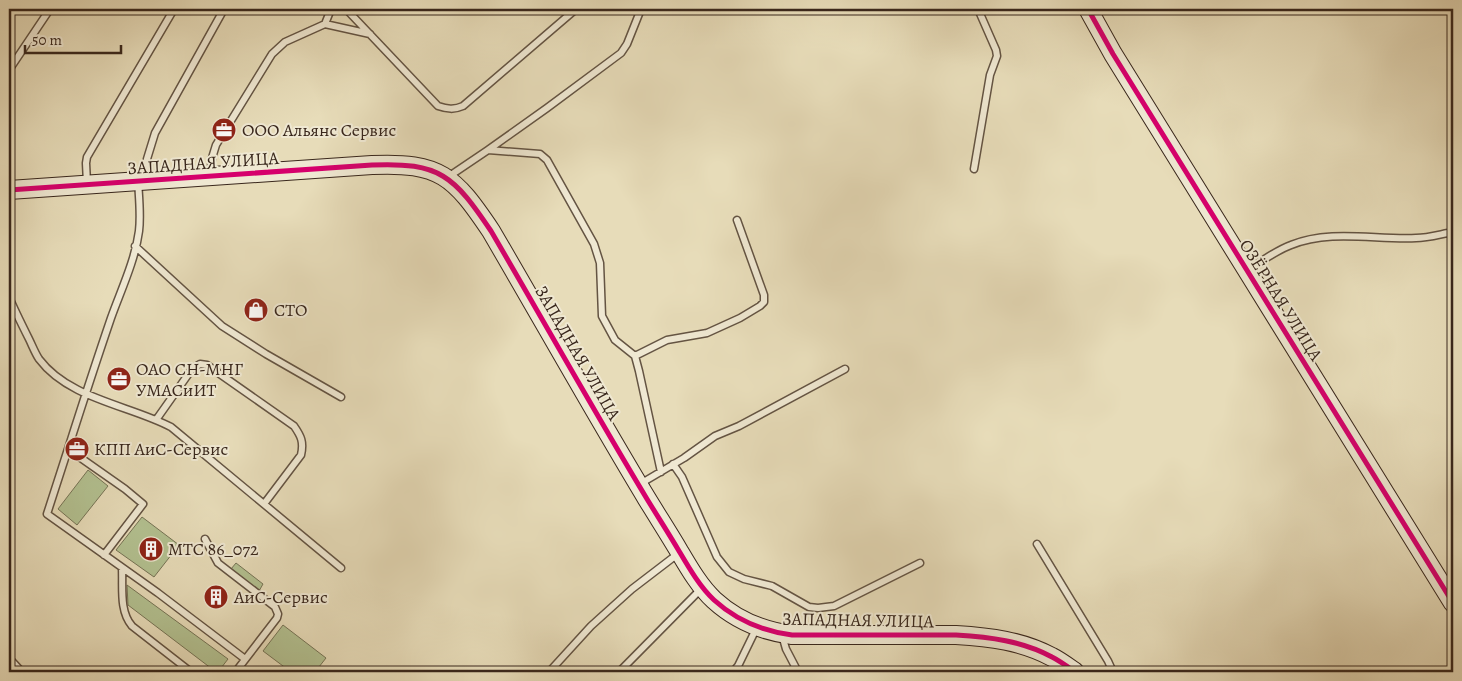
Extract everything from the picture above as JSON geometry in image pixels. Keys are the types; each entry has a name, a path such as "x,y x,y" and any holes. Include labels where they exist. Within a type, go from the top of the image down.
{"street":[{"name":"ОЗЁРНАЯ УЛИЦА","path":"1088,9 1113,54 1453,604"},
{"name":"ЗАПАДНАЯ УЛИЦА","path":"9,190 390,164 428,168 451,181 468,199 491,231 680,552 703,587 726,610 757,628 782,634 805,636 956,635 1012,641 1053,657 1075,672"}],"lane":[{"path":"9,70 50,9"},
{"path":"87,184 87,157 174,9"},
{"path":"224,9 154,133 142,180 139,231 129,269 85,393 47,514 158,593 245,659"},
{"path":"325,24 331,9"},
{"path":"346,9 438,106 446,109 455,109 463,106 576,9"},
{"path":"447,178 621,53 627,44 641,9"},
{"path":"974,169 990,75 997,56 978,9"},
{"path":"210,176 216,145 272,54 285,42 325,24 370,34"},
{"path":"488,150 540,154 547,160 594,244 600,263 602,316 615,340 635,356 661,472"},
{"path":"635,356 667,340 707,333 740,318 764,302 764,295 737,220"},
{"path":"1247,270 1292,244 1311,240 1334,236 1418,238 1453,232"},
{"path":"135,246 222,326 342,398"},
{"path":"9,297 38,357 48,369 62,380 85,393 171,427 341,568"},
{"path":"156,420 192,369 200,364 207,365 294,426 301,436 303,446 301,455 264,504"},
{"path":"639,485 715,436 739,426 845,369"},
{"path":"68,449 143,504 104,555"},
{"path":"674,464 682,477 717,557 729,572 744,579 772,586 809,607 826,608 841,604 920,563"},
{"path":"205,539 218,563 276,607 278,614 237,672"},
{"path":"1037,544 1113,672"},
{"path":"549,672 592,626 632,590 680,552"},
{"path":"122,568 123,612 126,619 132,626 191,672"},
{"path":"619,672 703,587"},
{"path":"733,672 738,666 757,628"},
{"path":"782,634 786,649 798,672"},
{"path":"9,658 22,672"},
{"path":"9,670 15,665"}],"green space":[{"path":"88,470 108,486 77,525 58,509"},
{"path":"142,517 179,545 154,577 116,550"},
{"path":"236,563 263,584 259,591 231,569"},
{"path":"127,585 228,659 218,672 128,605"},
{"path":"283,625 326,658 315,672 291,672 263,651"}],"cycle path":[{"path":"1088,9 1113,54 1453,603"},
{"path":"9,190 372,165 414,166 430,170 443,176 455,185 491,231 647,499 695,577 714,600 732,614 750,624 770,631 792,635 956,635 981,637 1029,647 1058,660 1075,672"}],"place":[{"name":"ООО Альянс Сервис","path":"224,130"},
{"name":"СТО","path":"256,310"},
{"name":"ОАО СН-МНГ УМАСиИТ","path":"119,379"},
{"name":"КПП АиС-Сервис","path":"77,449"},
{"name":"МТС 86_072","path":"151,549"},
{"name":"АиС-Сервис","path":"216,597"}]}
